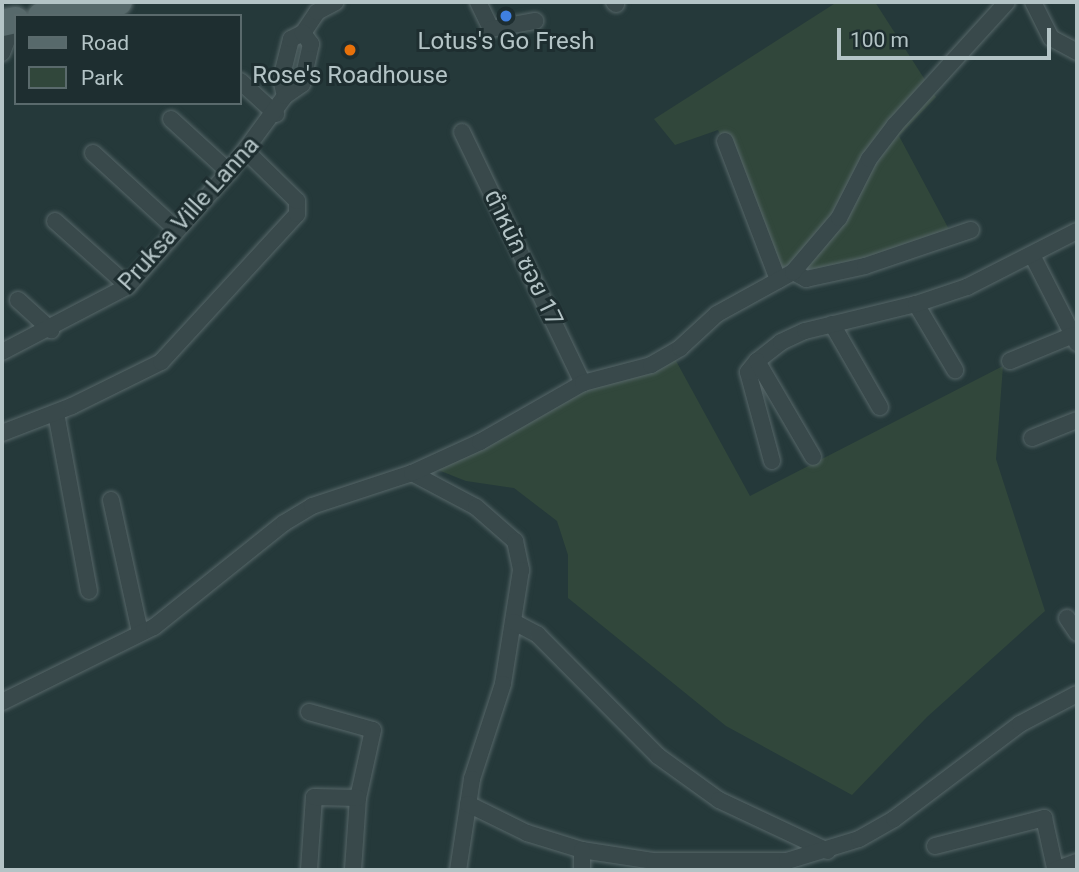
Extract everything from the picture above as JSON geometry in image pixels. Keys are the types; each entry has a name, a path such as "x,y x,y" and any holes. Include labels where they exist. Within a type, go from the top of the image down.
{"main road":[{"path":"52,14 119,2"}],"street":[{"name":"Pruksa Ville Lanna","path":"2,352 51,330 128,286 229,172 276,114 285,96 302,84 311,44 303,33 317,12 336,2"},
{"path":"478,2 491,29 535,22"},
{"path":"2,702 140,632 176,610 284,523 312,506 412,473 480,442 583,383 666,357 717,314 785,276 839,218 869,159 895,125 1007,2"},
{"path":"1033,2 1051,37 1077,52"},
{"path":"2,53 11,21"},
{"path":"242,84 276,114"},
{"path":"171,119 229,172"},
{"name":"ตำหนัก ซอย 17","path":"462,132 583,383"},
{"path":"725,141 785,276"},
{"path":"2,433 56,413 161,362 297,214 297,201 246,151"},
{"path":"93,153 177,230"},
{"path":"55,220 128,286"},
{"path":"785,276 806,279 865,266 971,230"},
{"path":"772,461 748,372 781,342 832,324 916,304 967,287 1077,231"},
{"path":"1010,361 1075,339 1032,255"},
{"path":"18,300 51,330"},
{"path":"916,304 955,370"},
{"path":"832,324 880,407"},
{"path":"757,361 813,457"},
{"path":"56,413 89,591"},
{"path":"1032,438 1077,420"},
{"path":"412,473 476,507 515,541 521,570 503,684 468,804 458,870"},
{"path":"111,500 140,632"},
{"path":"1067,618 1077,633"},
{"path":"514,622 538,635 617,719 708,793 828,851"},
{"path":"468,804 527,833 582,850 654,861 731,864 787,861 828,851 894,819 1020,724 1077,694"},
{"path":"309,712 373,730 358,798 353,870"},
{"path":"309,870 314,797 358,798"},
{"path":"935,846 1044,818 1055,869 1077,862"},
{"path":"582,850 582,870"}],"green space":[{"path":"837,2 875,2 936,97 899,136 952,235 807,280 796,261 780,270 718,130 675,145 654,119"},
{"path":"675,359 750,496 1003,366 996,459 1045,611 927,717 852,795 726,726 568,598 568,555 557,521 514,488 466,481 433,468 580,392"}],"place":[{"name":"Lotus's Go Fresh","path":"506,16"},
{"name":"Rose's Roadhouse","path":"350,50"}]}
